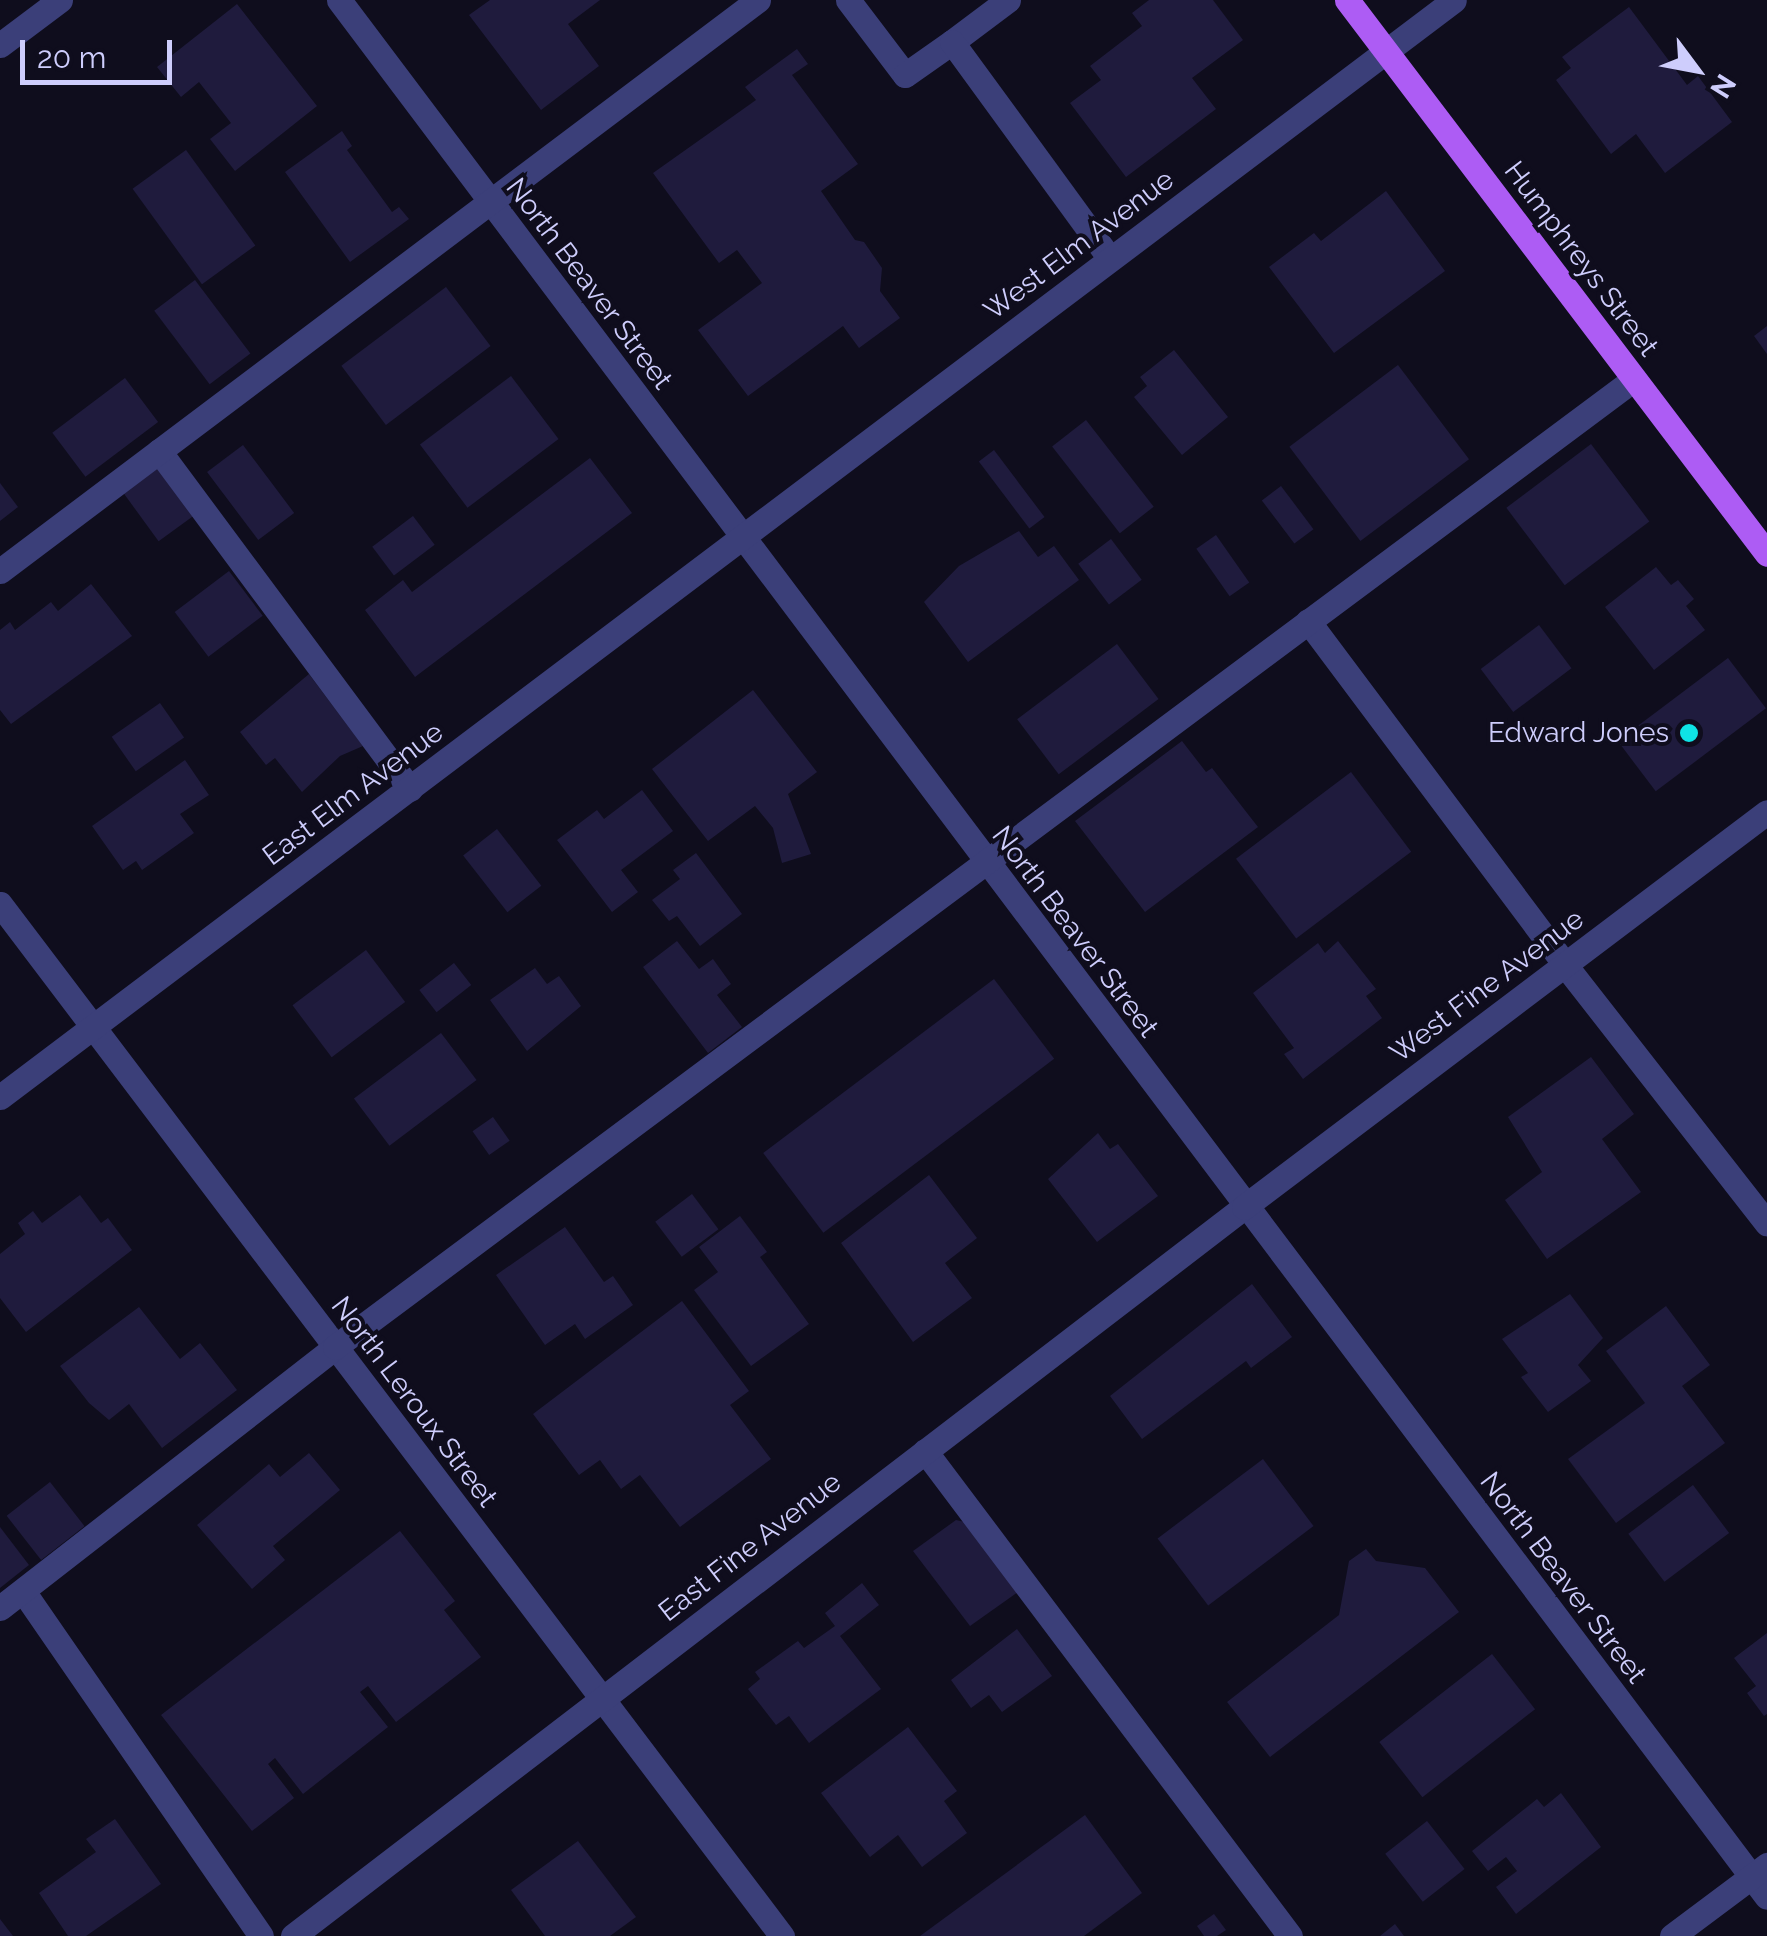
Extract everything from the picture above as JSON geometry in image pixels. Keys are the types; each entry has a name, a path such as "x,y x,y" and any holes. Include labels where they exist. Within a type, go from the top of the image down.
{"main road":[{"name":"Humphreys Street","path":"1347,0 1767,554"}],"street":[{"path":"0,45 60,0"},
{"name":"North Beaver Street","path":"339,0 1244,1206 1762,1880"},
{"path":"0,571 758,0"},
{"path":"848,0 905,75 1008,0"},
{"name":"West Elm Avenue","path":"743,539 1454,0"},
{"path":"952,42 1110,259"},
{"path":"0,1608 335,1348 1634,379"},
{"path":"159,451 410,789"},
{"name":"East Elm Avenue","path":"0,1097 743,539"},
{"path":"1308,621 1565,965 1767,1224"},
{"name":"West Fine Avenue","path":"1244,1206 1767,812"},
{"name":"North Leroux Street","path":"0,904 782,1936"},
{"name":"East Fine Avenue","path":"293,1936 1244,1206"},
{"path":"925,1451 1290,1936"},
{"path":"23,1591 261,1936"},
{"path":"1672,1936 1762,1880"}],"building":[{"path":"490,0 600,0 568,24 599,66 541,110 469,15"},
{"path":"1149,0 1213,0 1243,40 1192,78 1216,109 1126,177 1070,103 1101,80 1090,66 1142,26 1132,13"},
{"path":"237,4 317,106 235,171 210,139 231,123 199,82 181,97 157,67"},
{"path":"1629,7 1687,85 1698,76 1732,122 1665,173 1636,134 1611,154 1556,80 1571,68 1562,57"},
{"path":"797,49 808,64 792,75 858,164 821,191 855,240 864,242 882,268 880,291 900,318 859,348 843,326 748,396 698,330 762,283 737,250 719,263 653,173 756,100 745,87"},
{"path":"342,131 352,146 347,150 392,212 399,207 409,219 350,262 285,172"},
{"path":"186,150 255,245 202,284 133,189"},
{"path":"1386,191 1445,271 1334,353 1269,267 1314,233 1321,241"},
{"path":"195,280 250,353 210,384 154,311"},
{"path":"446,287 491,346 386,425 341,366"},
{"path":"1767,326 1767,354 1754,336"},
{"path":"1174,350 1228,417 1182,455 1134,397 1147,386 1140,377"},
{"path":"1398,365 1469,459 1360,541 1289,447"},
{"path":"511,376 559,439 467,508 420,445"},
{"path":"125,378 158,422 85,477 52,433"},
{"path":"1086,420 1154,507 1120,533 1052,446"},
{"path":"1591,444 1649,521 1565,585 1506,508"},
{"path":"243,445 294,513 258,540 207,472"},
{"path":"994,450 1045,517 1029,529 979,461"},
{"path":"590,458 632,513 415,677 365,610 403,580 412,592"},
{"path":"164,462 200,511 159,541 123,492"},
{"path":"0,483 18,507 0,521"},
{"path":"1281,486 1313,529 1294,544 1262,500"},
{"path":"413,516 435,545 394,575 372,547"},
{"path":"1019,531 1038,557 1054,546 1079,580 968,662 924,602 959,566"},
{"path":"1216,535 1249,583 1230,596 1196,549"},
{"path":"1111,539 1142,580 1109,604 1078,564"},
{"path":"1656,567 1671,585 1678,580 1694,599 1686,606 1705,630 1654,670 1605,607"},
{"path":"229,571 263,616 208,657 175,612"},
{"path":"91,584 132,636 11,724 0,710 0,630 10,622 15,630 51,602 58,611"},
{"path":"1539,625 1571,668 1513,712 1481,669"},
{"path":"1117,644 1159,699 1059,774 1017,719"},
{"path":"1728,658 1766,708 1656,791 1618,741"},
{"path":"309,674 363,746 340,756 302,792 275,758 266,765 240,732"},
{"path":"753,690 817,772 788,794 811,854 782,863 773,828 755,806 708,841 652,769"},
{"path":"160,703 184,737 136,771 112,737"},
{"path":"1182,741 1206,772 1212,768 1258,827 1145,912 1075,821"},
{"path":"185,760 209,795 180,814 194,833 142,870 136,861 123,870 92,826"},
{"path":"1351,772 1411,852 1296,939 1236,859"},
{"path":"642,790 673,831 621,870 638,892 612,912 557,840 597,810 604,819"},
{"path":"497,829 541,886 507,912 463,855"},
{"path":"696,853 742,914 700,946 677,916 669,921 652,900 680,879 673,870"},
{"path":"677,941 699,969 713,959 731,984 717,995 742,1027 708,1053 643,967"},
{"path":"1338,941 1376,989 1366,996 1382,1018 1303,1079 1284,1054 1294,1048 1253,993 1318,943 1325,953"},
{"path":"366,950 405,1002 332,1057 293,1005"},
{"path":"454,963 471,985 437,1012 419,990"},
{"path":"535,968 547,984 559,976 581,1006 527,1051 490,1000"},
{"path":"994,979 1054,1059 823,1233 763,1153"},
{"path":"441,1033 477,1080 389,1146 354,1099"},
{"path":"1591,1057 1634,1114 1602,1139 1641,1192 1547,1259 1505,1200 1542,1172 1508,1117"},
{"path":"493,1117 510,1141 489,1155 473,1131"},
{"path":"1098,1133 1110,1149 1118,1144 1158,1196 1097,1242 1048,1179"},
{"path":"929,1175 977,1238 945,1263 972,1298 913,1342 841,1243"},
{"path":"692,1194 718,1229 682,1257 655,1222"},
{"path":"80,1195 101,1223 108,1218 132,1250 26,1332 0,1298 0,1254 25,1234 18,1223 33,1211 42,1223"},
{"path":"740,1216 767,1252 760,1257 809,1324 751,1366 694,1290 718,1272 699,1247"},
{"path":"565,1227 604,1282 613,1276 633,1305 585,1339 575,1324 545,1345 496,1275"},
{"path":"1252,1284 1292,1337 1251,1368 1246,1361 1142,1439 1110,1396"},
{"path":"1570,1294 1603,1338 1578,1365 1591,1381 1548,1412 1521,1377 1528,1373 1502,1339"},
{"path":"682,1301 749,1391 730,1405 771,1459 680,1527 640,1475 621,1489 600,1460 579,1475 533,1414"},
{"path":"1666,1306 1710,1365 1682,1386 1725,1443 1616,1523 1568,1459 1645,1403 1606,1351"},
{"path":"139,1307 180,1359 200,1343 237,1390 162,1448 129,1404 109,1420 89,1403 60,1366"},
{"path":"309,1453 340,1490 273,1546 285,1560 252,1589 197,1525 269,1464 280,1477"},
{"path":"1263,1459 1314,1526 1208,1606 1158,1538"},
{"path":"50,1482 84,1526 41,1560 7,1516"},
{"path":"1693,1485 1729,1533 1664,1582 1628,1534"},
{"path":"956,1520 969,1523 1018,1592 970,1626 913,1551"},
{"path":"0,1527 29,1565 0,1588"},
{"path":"400,1531 455,1601 444,1610 481,1657 396,1722 368,1686 360,1692 388,1727 303,1794 275,1758 268,1764 294,1798 252,1831 161,1715"},
{"path":"1366,1549 1376,1561 1425,1568 1459,1612 1270,1757 1227,1702 1339,1615 1349,1561"},
{"path":"862,1583 879,1605 840,1636 881,1689 809,1743 789,1716 776,1725 748,1689 760,1679 755,1672 798,1641 804,1648 835,1626 825,1613"},
{"path":"1017,1629 1052,1676 1002,1712 989,1695 971,1708 951,1680"},
{"path":"1767,1633 1764,1716 1747,1693 1756,1686 1734,1658"},
{"path":"1492,1654 1535,1709 1422,1797 1379,1742"},
{"path":"908,1727 957,1791 944,1801 967,1833 922,1867 898,1835 870,1857 821,1793"},
{"path":"1561,1793 1601,1847 1516,1914 1496,1887 1517,1871 1506,1857 1488,1871 1472,1851 1537,1799 1544,1807"},
{"path":"1085,1815 1142,1893 1084,1936 920,1936"},
{"path":"115,1819 161,1884 86,1936 68,1936 39,1893 96,1852 86,1839"},
{"path":"1427,1821 1465,1869 1423,1902 1385,1854"},
{"path":"578,1841 636,1917 610,1936 545,1936 511,1890"},
{"path":"1214,1914 1226,1930 1217,1936 1204,1936 1197,1926"},
{"path":"0,1919 13,1936 0,1936"},
{"path":"1395,1924 1404,1936 1380,1936"}],"place":[{"name":"Edward Jones","path":"1689,733"}]}
